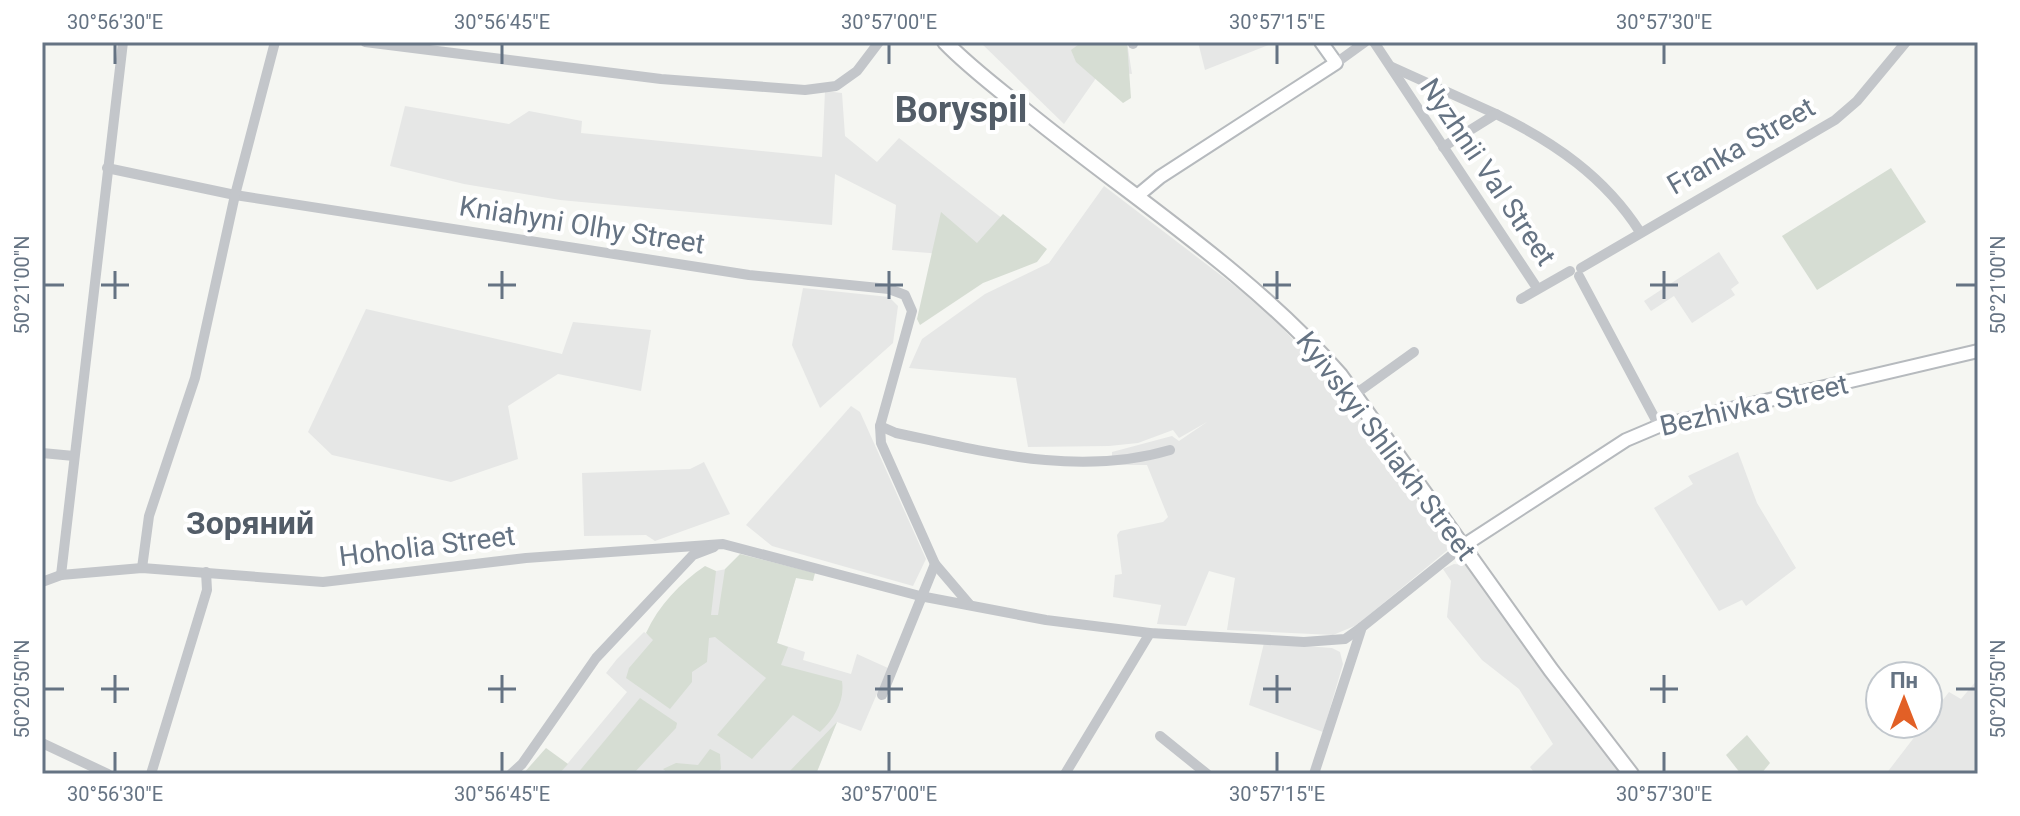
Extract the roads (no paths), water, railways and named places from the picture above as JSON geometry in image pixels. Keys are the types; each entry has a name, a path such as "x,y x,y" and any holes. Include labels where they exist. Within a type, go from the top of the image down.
{"highway":[{"name":"Kyivskyi Shliakh Street","path":"945,42 1268,300 1304,334 1354,395 1631,774"}],"main road":[{"path":"1136,197 1160,177 1336,63 1321,42"},
{"name":"Bezhivka Street","path":"1463,546 1600,456 1659,426 1978,351"}],"street":[{"path":"61,575 123,42"},
{"path":"142,568 149,516 195,378 235,195 275,42"},
{"path":"365,42 661,79 805,90 836,86 857,71 879,42"},
{"path":"1336,63 1365,42"},
{"name":"Nyzhnii Val Street","path":"1374,42 1537,288"},
{"name":"Franka Street","path":"1521,299 1537,288 1577,271 1835,120 1857,101 1906,42"},
{"path":"1389,65 1539,134 1592,174 1624,208 1640,232"},
{"path":"1443,147 1496,114"},
{"name":"Kniahyni Olhy Street","path":"107,168 235,195 749,275 889,289 905,295 912,311 880,426"},
{"name":"Nyzhnii Val Street","path":"1577,271 1659,426"},
{"path":"1354,395 1414,352"},
{"path":"972,607 935,564 881,443 880,426 896,433 1038,461 1125,460 1170,450"},
{"path":"42,453 74,456"},
{"path":"511,774 522,764 596,658 693,555 723,544"},
{"name":"Hoholia Street","path":"42,582 61,575 142,568 323,582 526,558 723,544 972,607 1150,633 1323,642 1345,639 1463,546"},
{"path":"882,695 935,564"},
{"path":"151,774 207,590 206,572"},
{"path":"1314,774 1362,627"},
{"path":"1065,774 1150,633"},
{"path":"1160,736 1207,774"},
{"path":"42,743 108,774"}],"district":[{"name":"Boryspil","path":"961,110"},
{"name":"Зоряний","path":"250,523"}]}
